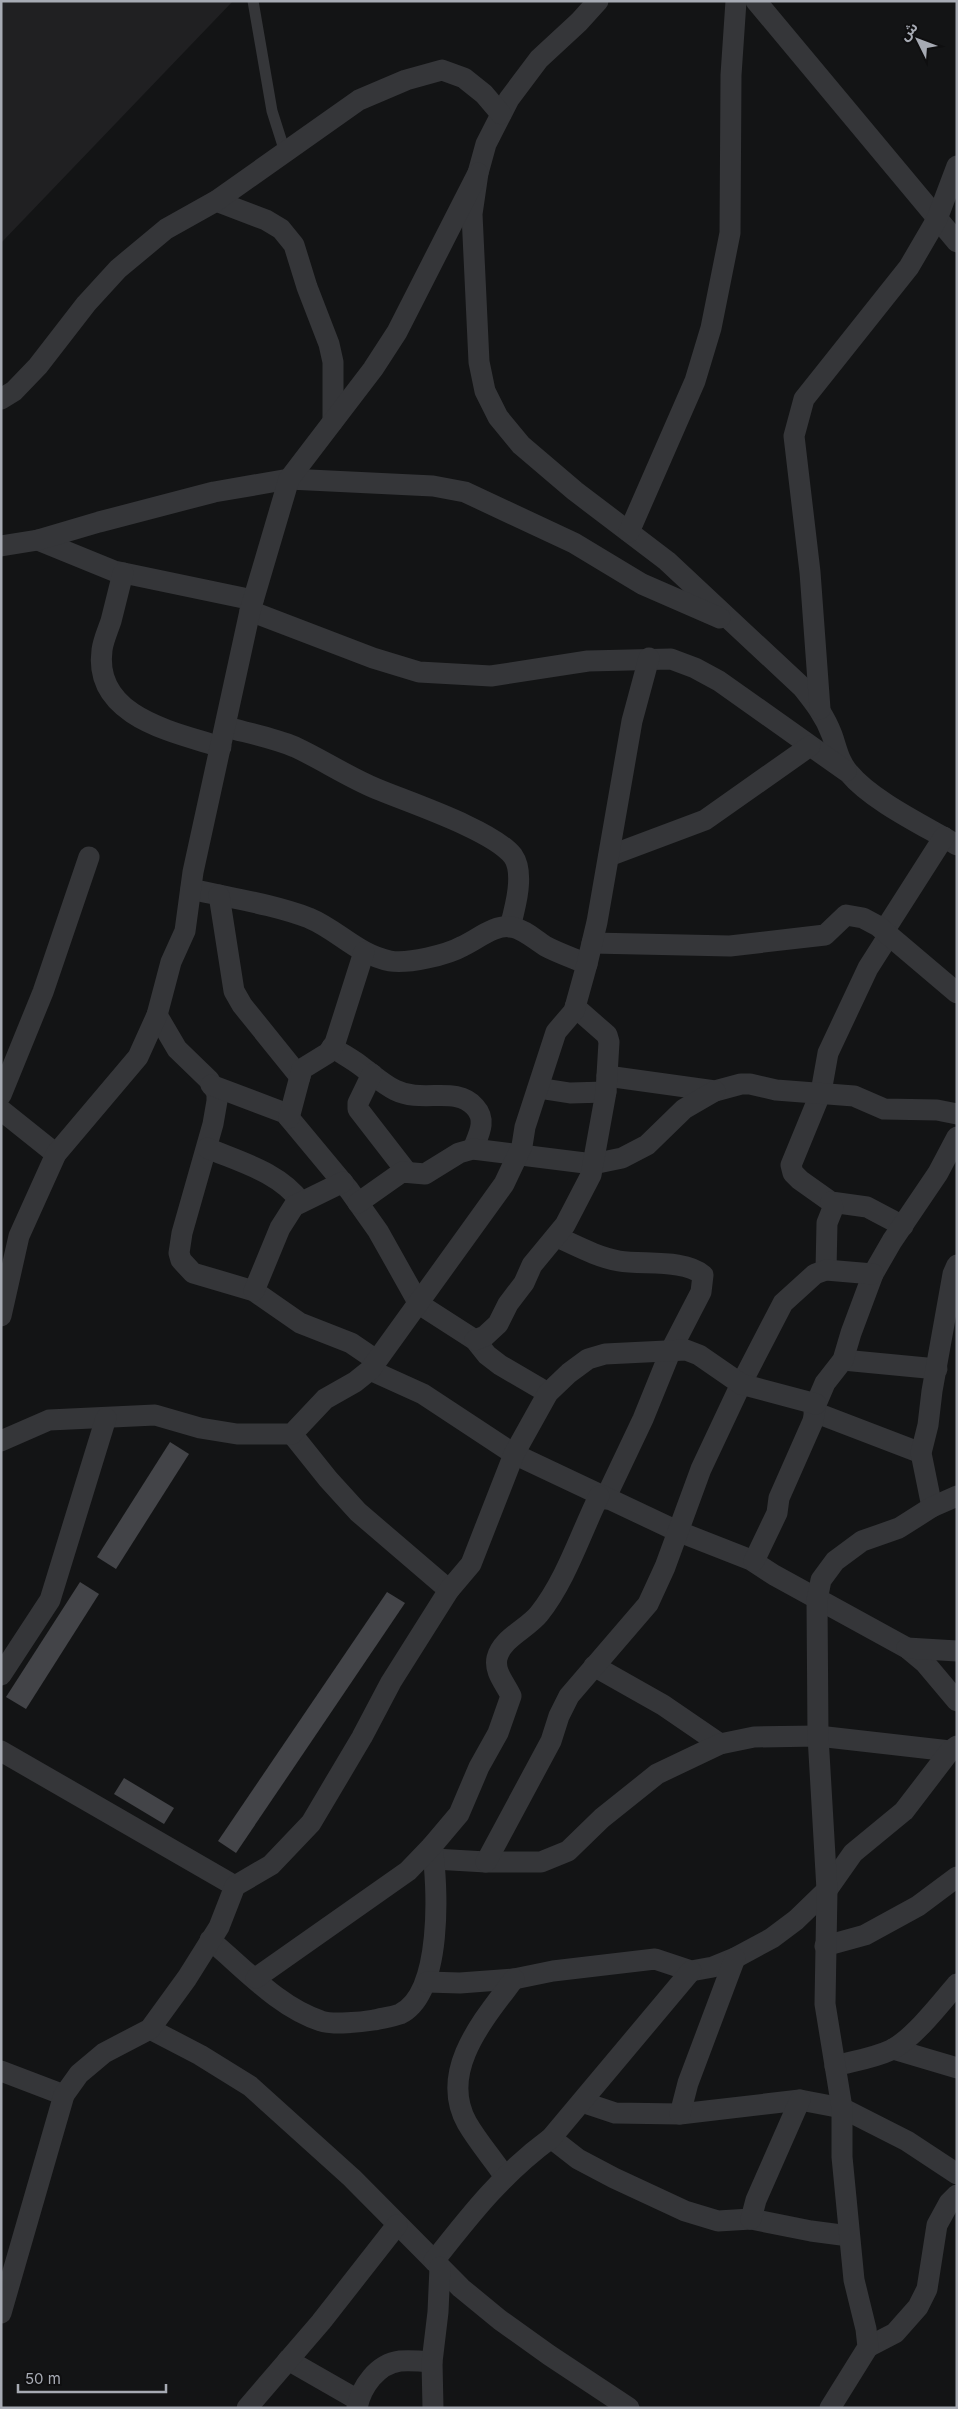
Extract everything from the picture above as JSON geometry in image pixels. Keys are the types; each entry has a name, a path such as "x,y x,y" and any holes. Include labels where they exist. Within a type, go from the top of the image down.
{"street":[{"path":"598,1 540,59 509,99 486,144 478,173 472,214 479,362 485,391 498,417 521,445 574,491 667,561 802,687 820,708 832,736 837,755 849,774"},
{"path":"629,532 695,381 712,328 730,232 731,76 736,1"},
{"path":"756,1 957,242"},
{"path":"1,399 14,391 38,366 86,304 118,269 166,229 216,201 359,100 406,80 442,70 464,78 484,94 501,114"},
{"path":"820,708 810,572 794,436 804,399 909,267 937,218 957,166"},
{"path":"1,1316 19,1236 56,1154 138,1057 157,1016 171,962 185,931 191,889 251,605 288,479 372,369 397,332 478,173"},
{"path":"216,201 266,220 281,228 294,245 307,287 329,344 332,362 333,421"},
{"path":"1,546 38,540 214,492 288,479 433,486 465,492 574,543 642,584 734,624"},
{"path":"38,540 123,573 251,605 367,655 419,672 491,676 588,661 649,658 670,659 695,668 720,681 849,774 875,796 950,841 887,933 868,968 828,1052 821,1092 791,1164 793,1173 800,1180 831,1202 867,1207 903,1226"},
{"path":"123,573 102,650 103,669 109,687 127,711 142,721 221,747"},
{"path":"1,1440 50,1420 155,1415 200,1428 237,1434 292,1434 325,1400 355,1382 373,1365 504,1184 518,1153 556,1032 575,1007 592,942 632,722 649,658"},
{"path":"226,727 294,747 348,777 419,804 486,836 504,848 514,857 518,875 518,893 510,927"},
{"path":"609,856 705,820 810,746"},
{"path":"1,1094 43,992 89,857"},
{"path":"191,889 311,919 364,952 388,961 404,963 462,947 497,928 510,927 523,931 546,946 587,964"},
{"path":"219,896 234,991 242,1005 300,1077"},
{"path":"592,942 730,946 824,935 841,919 850,915 863,918 887,933 957,993"},
{"path":"289,1118 302,1070 328,1053 338,1036 364,952"},
{"path":"475,1340 485,1336 498,1324 508,1304 524,1283 532,1265 557,1237 591,1176 606,1084 610,1042 607,1035 575,1007"},
{"path":"157,1016 177,1049 212,1084 216,1093 217,1102 182,1233 179,1253 181,1260 193,1273 254,1291 300,1323 351,1343 373,1365 423,1394 514,1454 677,1531 754,1561 817,1600 907,1648 925,1663 957,1701"},
{"path":"332,1047 394,1090 432,1097 458,1095 465,1098 481,1116 482,1124 473,1149"},
{"path":"372,1074 358,1103 358,1109 406,1171"},
{"path":"212,1084 272,1107 289,1118 343,1182 378,1231 419,1304 475,1340 487,1355 500,1365 548,1393"},
{"path":"538,1088 570,1093 606,1084 715,1091"},
{"path":"358,1203 398,1174 406,1171 425,1174 460,1153 473,1149 518,1153 593,1164 622,1158 647,1145 684,1109 715,1091 741,1084 750,1084 776,1090 854,1096 884,1109 955,1108"},
{"path":"1,1110 56,1154"},
{"path":"754,1561 777,1513 779,1498 813,1422 815,1408 825,1383 843,1360 873,1274 938,1173 957,1137"},
{"path":"206,1148 275,1178 291,1188 301,1202"},
{"path":"254,1291 280,1228 294,1206 310,1200 343,1182"},
{"path":"826,1270 827,1223 833,1208 831,1202"},
{"path":"256,1978 433,1852 459,1814 479,1767 498,1733 511,1696 496,1670 498,1656 516,1633 538,1615 559,1583 643,1419 671,1350 701,1292 703,1275 692,1267 620,1261 596,1255 557,1237"},
{"path":"932,1507 921,1453 928,1425 953,1274 957,1265"},
{"path":"486,1862 551,1741 559,1716 569,1696 648,1604 665,1567 700,1468 740,1384 783,1303 815,1274 826,1270 873,1274"},
{"path":"1,2313 36,2200 64,2095 79,2074 104,2053 150,2029 187,1978 219,1926 236,1886 270,1865 311,1823 362,1737 391,1682 449,1590 471,1564 514,1454 548,1393 569,1373 588,1359 605,1354 686,1350 699,1355 740,1384 815,1408 921,1453"},
{"path":"843,1360 937,1369"},
{"path":"1,1675 50,1600 106,1418"},
{"path":"292,1434 328,1479 358,1512 449,1590"},
{"path":"868,2347 866,2330 854,2280 842,2156 842,2108 825,2004 827,1890 818,1736 817,1600 821,1580 835,1561 862,1541 899,1528 932,1507 957,1496"},
{"path":"907,1648 957,1651"},
{"path":"594,1666 663,1705 720,1744"},
{"path":"433,1852 486,1862 541,1862 568,1851 602,1818 657,1774 720,1744 754,1737 818,1736 954,1748"},
{"path":"427,1982 460,1983 514,1979 598,1965 655,1959 691,1971 713,1967 735,1958 772,1938 796,1920 827,1890 853,1853 904,1811 954,1748"},
{"path":"1,1751 236,1886"},
{"path":"210,1940 282,2001 322,2022 364,2022 400,2014 416,1999 427,1982 436,1923 433,1852"},
{"path":"825,1946 865,1935 918,1906 957,1877"},
{"path":"680,2114 688,2083 735,1958"},
{"path":"433,2408 432,2362 438,2312 437,2264 482,2200 525,2157 551,2138 691,1971"},
{"path":"505,2176 467,2123 458,2098 461,2067 474,2032 514,1979"},
{"path":"835,2066 893,2049 927,2020 957,1984"},
{"path":"150,2029 200,2055 250,2086 352,2178 461,2288 500,2320 629,2408"},
{"path":"893,2049 957,2068"},
{"path":"1,2071 64,2095"},
{"path":"582,2102 614,2113 680,2114 800,2100 842,2108 907,2141 957,2174"},
{"path":"751,2219 756,2200 800,2100"},
{"path":"551,2138 578,2159 685,2211 718,2221 751,2219 811,2231 849,2236"},
{"path":"830,2408 868,2347 896,2334 918,2307 927,2289 937,2225 949,2204 957,2195"},
{"path":"247,2408 321,2322 397,2225"},
{"path":"288,2360 358,2404 370,2379 382,2367 399,2361 432,2362"}],"lane":[{"path":"253,1 272,111 285,152"}],"shaded area":[{"path":"1,1 233,1 1,243"}],"building":[{"path":"170,1442 189,1454 116,1569 97,1557"},
{"path":"80,1582 99,1594 26,1709 6,1697"},
{"path":"387,1592 405,1603 236,1853 218,1841"},
{"path":"124,1778 174,1808 164,1824 114,1794"}]}
